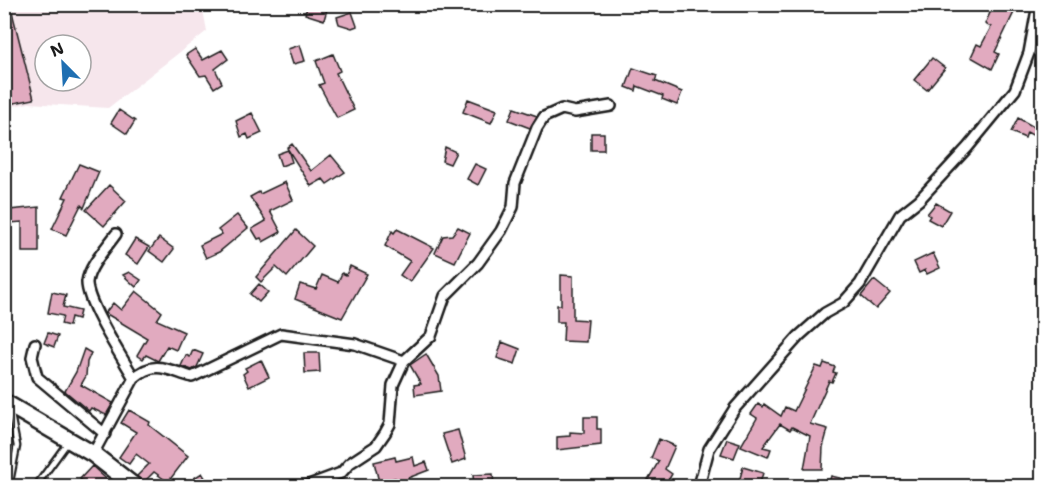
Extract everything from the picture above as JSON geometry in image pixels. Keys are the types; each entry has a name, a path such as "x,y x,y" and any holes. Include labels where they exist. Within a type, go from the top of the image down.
{"main road":[{"path":"7,404 93,454 134,486"}],"street":[{"path":"699,486 709,449 735,408 798,336 849,297 860,284 900,215 919,200 1015,90 1029,53 1038,4"},
{"path":"306,486 340,473 350,463 376,446 390,424 393,386 404,361 431,336 446,296 478,263 501,231 513,207 515,183 525,154 544,117 562,109 575,112 611,106"},
{"path":"116,234 90,273 88,289 95,308 134,378"},
{"path":"93,454 134,378 144,369 165,367 192,377 280,334 356,344 404,361"},
{"path":"35,344 32,357 37,377 105,434"}],"lane":[{"path":"7,404 18,446 9,486"},
{"path":"36,486 69,440"}],"shaded area":[{"path":"5,5 202,5 207,31 108,108 29,103 5,108"}],"building":[{"path":"4,4 10,4 34,99 4,105"},
{"path":"308,4 328,6 324,20 305,14"},
{"path":"994,4 1018,4 995,52 999,54 992,69 971,57 977,44 981,46 991,27 985,24"},
{"path":"352,12 357,26 352,28 339,24 337,17"},
{"path":"300,45 305,61 293,64 288,49"},
{"path":"195,49 203,60 222,50 228,59 215,69 222,83 214,88 206,75 200,76 186,55"},
{"path":"333,54 340,71 336,73 354,110 337,118 319,85 324,83 316,61"},
{"path":"932,58 945,68 927,90 914,80"},
{"path":"633,68 657,76 655,81 682,92 677,105 662,99 663,96 637,86 636,91 626,87"},
{"path":"468,99 497,110 491,123 463,112"},
{"path":"514,108 537,116 530,128 509,120"},
{"path":"119,110 135,121 127,134 111,123"},
{"path":"252,113 262,133 249,139 247,134 241,137 236,121"},
{"path":"1018,118 1041,131 1038,138 1027,132 1025,138 1011,132"},
{"path":"591,133 604,133 604,150 591,150"},
{"path":"292,144 311,171 331,155 345,172 327,184 323,179 311,186 287,148"},
{"path":"445,147 456,152 450,164 442,161"},
{"path":"288,150 292,162 281,166 277,154"},
{"path":"79,164 99,172 84,208 81,205 66,235 52,229 67,198 63,197"},
{"path":"475,164 486,169 478,185 467,179"},
{"path":"285,182 293,200 270,211 281,232 263,242 261,238 258,239 252,229 266,221 250,197"},
{"path":"109,185 126,201 104,226 86,210"},
{"path":"936,203 950,211 941,226 928,219 930,216 927,214"},
{"path":"39,207 39,252 22,252 22,222 10,223 9,210"},
{"path":"237,215 248,228 219,252 206,258 200,245 222,234 218,230"},
{"path":"458,227 470,233 455,262 435,253 443,236 452,235"},
{"path":"397,229 434,248 410,282 400,275 410,261 385,246 392,231 394,233"},
{"path":"296,230 313,246 287,277 276,267 261,282 256,277"},
{"path":"159,238 174,249 164,262 149,251"},
{"path":"135,239 149,247 138,264 125,255"},
{"path":"933,253 940,268 927,274 925,270 919,273 914,262"},
{"path":"350,266 367,274 342,318 295,299 300,284 316,289 322,275 338,282 342,273 346,275"},
{"path":"129,272 141,280 136,287 123,275"},
{"path":"561,275 573,276 573,319 588,320 586,342 563,341 564,322 557,322 557,305 561,305"},
{"path":"874,280 890,293 876,309 861,296"},
{"path":"259,284 268,292 259,302 250,294"},
{"path":"136,291 162,312 157,320 184,332 176,350 167,346 158,361 146,355 143,359 137,355 147,338 105,313 113,303 121,310"},
{"path":"52,292 66,295 63,307 80,311 78,319 71,317 69,326 61,324 63,316 48,313"},
{"path":"48,333 58,336 54,347 44,343"},
{"path":"502,342 520,349 515,364 497,358"},
{"path":"84,349 91,353 87,362 86,376 81,385 113,403 106,415 91,408 89,411 65,391 76,372"},
{"path":"193,350 203,354 197,367 192,370 181,366 186,355 190,357"},
{"path":"304,353 319,353 320,372 305,373"},
{"path":"426,354 439,376 441,391 415,395 414,385 421,384 410,365"},
{"path":"261,360 269,377 249,387 243,374 247,371 245,368"},
{"path":"824,363 835,367 833,372 836,373 832,382 829,381 810,424 828,429 823,447 822,469 804,469 810,436 792,427 790,430 780,424 763,447 771,449 768,457 741,446 757,418 751,414 758,404 763,407 764,404 781,416 785,407 794,411 816,366 822,368"},
{"path":"129,410 150,422 149,425 188,456 168,482 154,472 143,483 137,476 149,464 136,454 129,464 119,457 136,432 121,423"},
{"path":"584,417 597,417 597,429 601,429 601,445 557,450 557,437 570,436 570,432 584,433"},
{"path":"458,430 466,459 452,464 442,434"},
{"path":"659,439 675,446 665,469 672,474 665,486 652,486 646,483 659,461 651,458"},
{"path":"727,439 740,443 734,458 721,454"},
{"path":"395,457 396,461 413,457 415,466 426,462 429,470 408,478 410,486 397,486 395,478 379,482 374,462"},
{"path":"92,466 114,486 89,486 80,479"},
{"path":"743,467 763,473 759,486 739,482"},
{"path":"202,473 210,486 199,486 194,478"},
{"path":"493,474 494,486 474,486 473,475"},
{"path":"831,476 844,479 842,486 828,486"}]}
